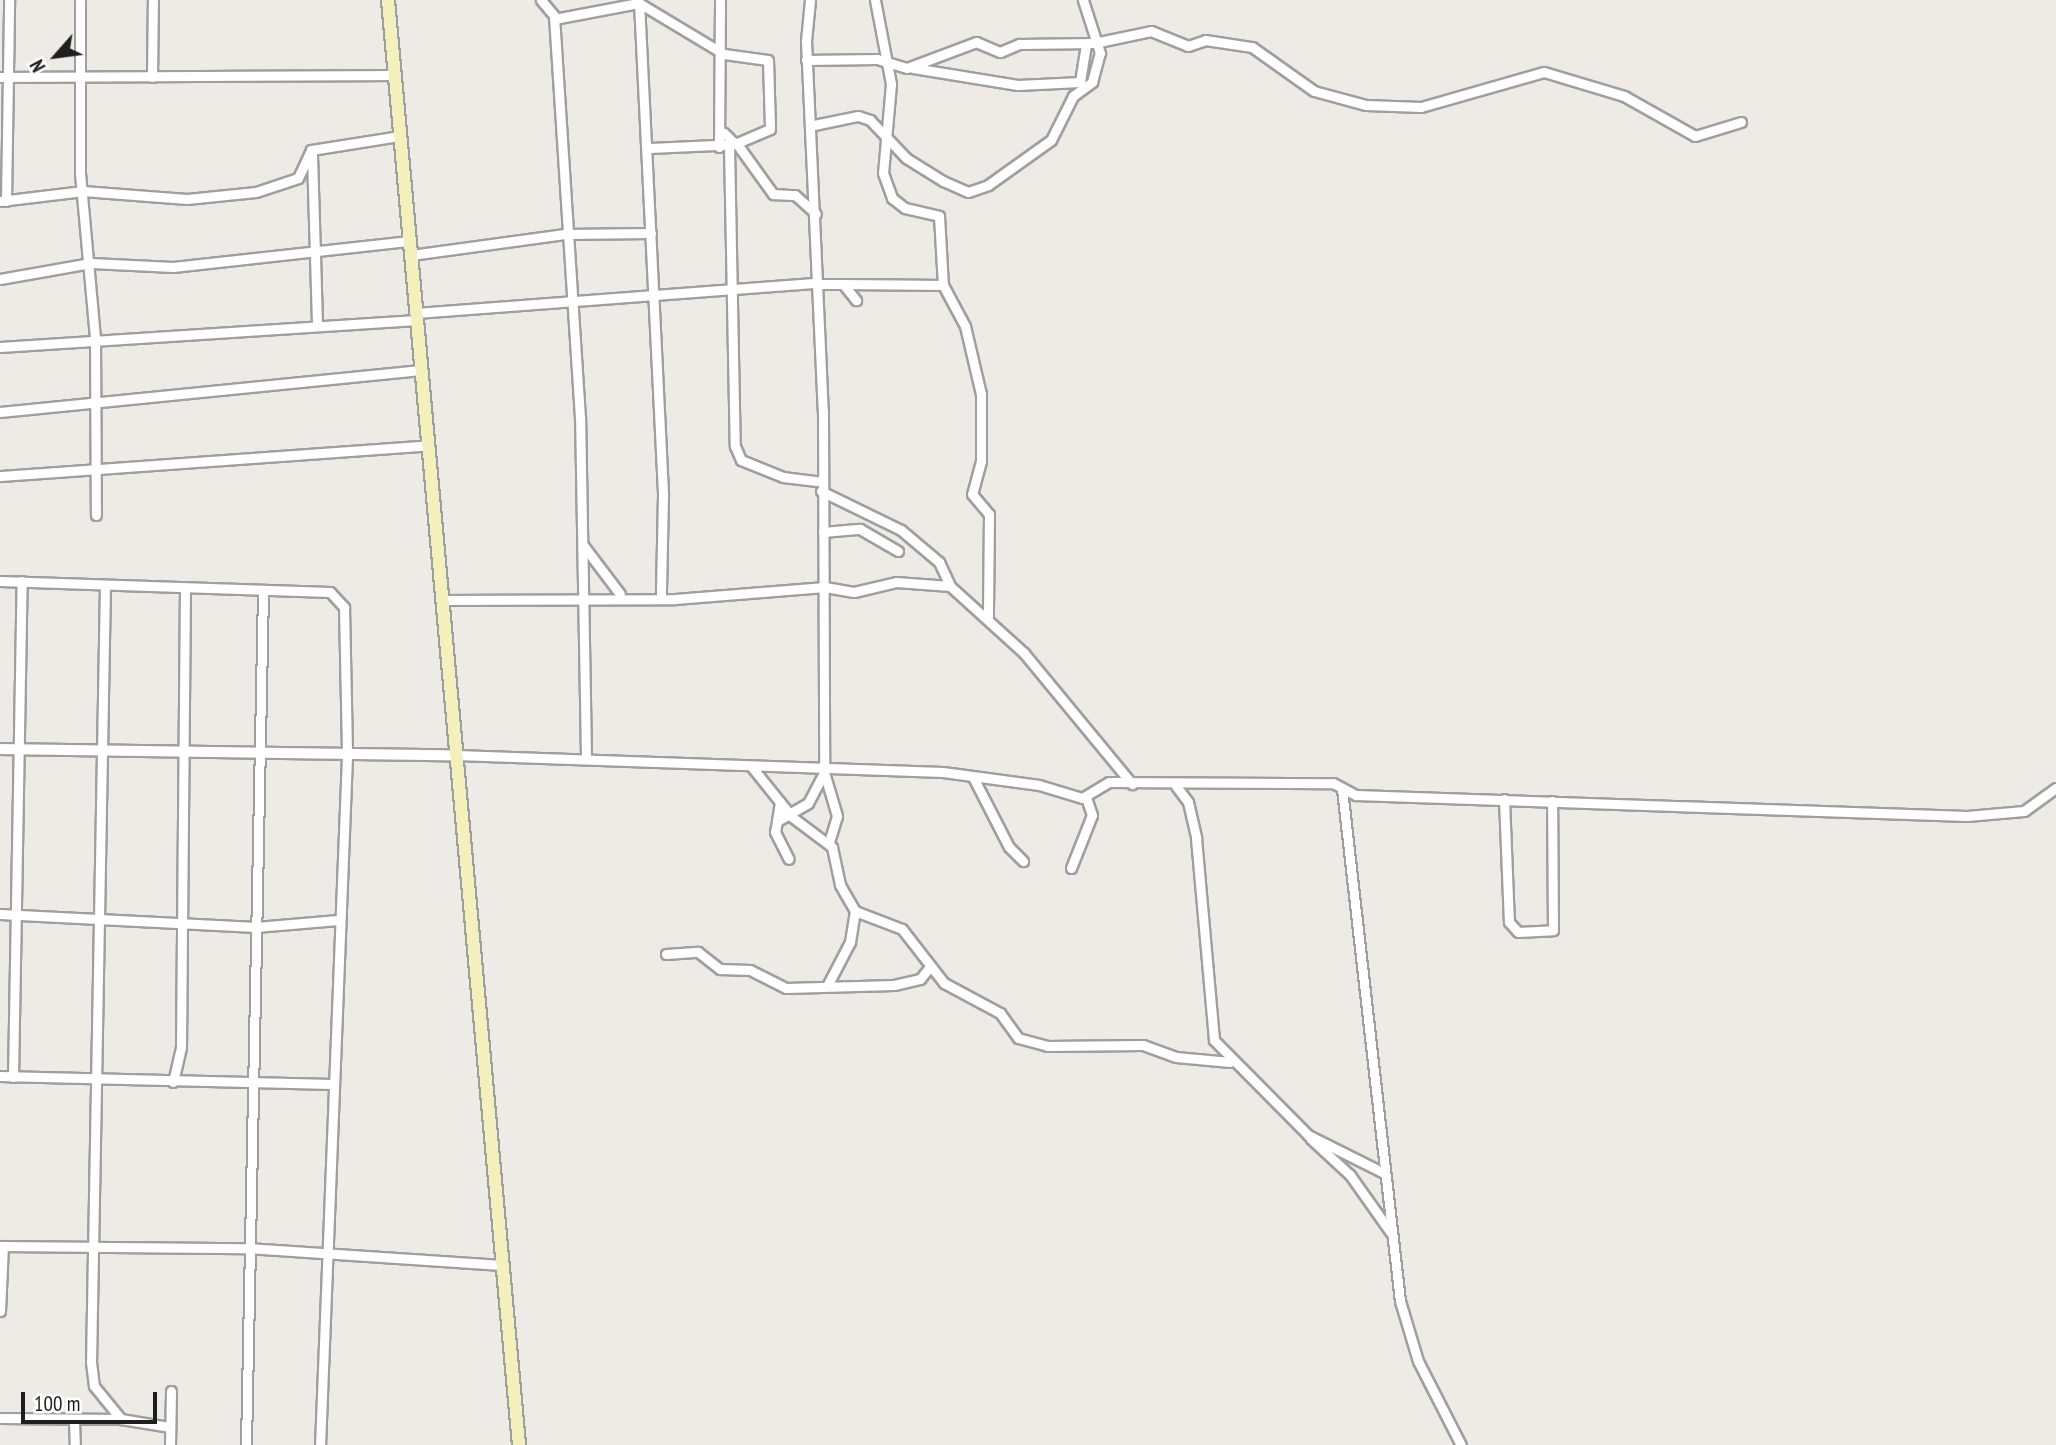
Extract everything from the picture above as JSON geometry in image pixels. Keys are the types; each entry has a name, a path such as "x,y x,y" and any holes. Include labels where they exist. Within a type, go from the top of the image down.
{"main road":[{"path":"388,0 519,1445"}],"street":[{"path":"9,0 4,77 3,201 83,191 187,199 256,192 298,178 311,150"},
{"path":"80,0 83,191 91,263 95,338 96,514"},
{"path":"152,77 153,0"},
{"path":"541,0 556,18"},
{"path":"720,0 739,459 783,477 821,486 901,530 939,562 950,586 988,617 1132,784"},
{"path":"810,0 806,60 814,125 817,215 825,587 824,772 837,816 829,844"},
{"path":"875,0 887,60 888,134 881,159 892,198 907,209 939,216 943,285 965,326 981,394 981,461 972,494 989,514 988,617"},
{"path":"806,60 887,60 913,68 1018,85 1080,82 1090,44 1083,0"},
{"path":"639,2 650,148 651,298 663,495 661,594"},
{"path":"586,756 584,598 572,302 551,26 556,18 639,2 724,54 769,62 771,127 728,146 650,148"},
{"path":"913,68 976,42 1000,51 1019,44 1090,44 1151,31 1179,44 1205,40 1252,47 1314,91 1366,105 1421,107 1544,72 1624,96 1695,136 1741,122"},
{"path":"814,125 858,116 888,134 906,159 925,165 936,177 964,192 978,189 1051,140 1073,96 1092,82 1100,57 1090,44"},
{"path":"4,77 395,75"},
{"path":"724,133 728,146 773,194 795,195 817,215"},
{"path":"311,150 399,136"},
{"path":"311,150 310,256 317,323"},
{"path":"411,255 565,234 652,233"},
{"path":"0,279 91,263 173,267 310,256 410,241"},
{"path":"0,347 817,284 943,285"},
{"path":"843,284 856,300"},
{"path":"0,412 421,370"},
{"path":"0,476 429,445"},
{"path":"823,532 860,529 898,551"},
{"path":"582,544 620,594"},
{"path":"0,581 263,594 330,592 340,598 346,618 347,756 323,1255 320,1445"},
{"path":"13,1077 23,750 22,581"},
{"path":"442,600 584,598 620,594 661,594 675,599 825,587 854,592 897,582 950,586"},
{"path":"105,585 106,753 96,1080 94,1386 121,1419"},
{"path":"173,1082 178,1067 185,755 185,589"},
{"path":"246,1445 247,1248 257,927 263,594"},
{"path":"0,749 259,756 586,756 824,772 943,772 1086,798 1105,782 1176,786 1333,783 1356,795 1967,816 2024,811 2056,788"},
{"path":"749,765 792,817 829,844 855,911 850,942 827,986"},
{"path":"778,821 792,817 824,772"},
{"path":"974,779 1002,837 1023,861"},
{"path":"1176,786 1188,802 1196,838 1210,1029 1230,1062 1350,1175 1391,1233"},
{"path":"1342,789 1391,1233 1408,1333 1461,1445"},
{"path":"1071,868 1092,815 1086,798"},
{"path":"1504,799 1509,922 1518,932 1553,930 1552,801"},
{"path":"780,802 775,832 789,859"},
{"path":"855,911 902,929 929,968 949,987 1000,1013 1027,1041 1143,1045 1176,1057 1230,1062"},
{"path":"0,914 180,921 257,927 338,920"},
{"path":"666,954 698,952 720,969 743,968 786,988 894,985 920,979 929,968"},
{"path":"178,1067 195,1083"},
{"path":"0,1076 195,1083 332,1084"},
{"path":"1308,1135 1384,1173"},
{"path":"0,1311 2,1246 93,1242 247,1248 501,1265"},
{"path":"170,1445 171,1391"},
{"path":"0,1418 74,1421 121,1419 170,1427"},
{"path":"74,1421 75,1445"}]}
